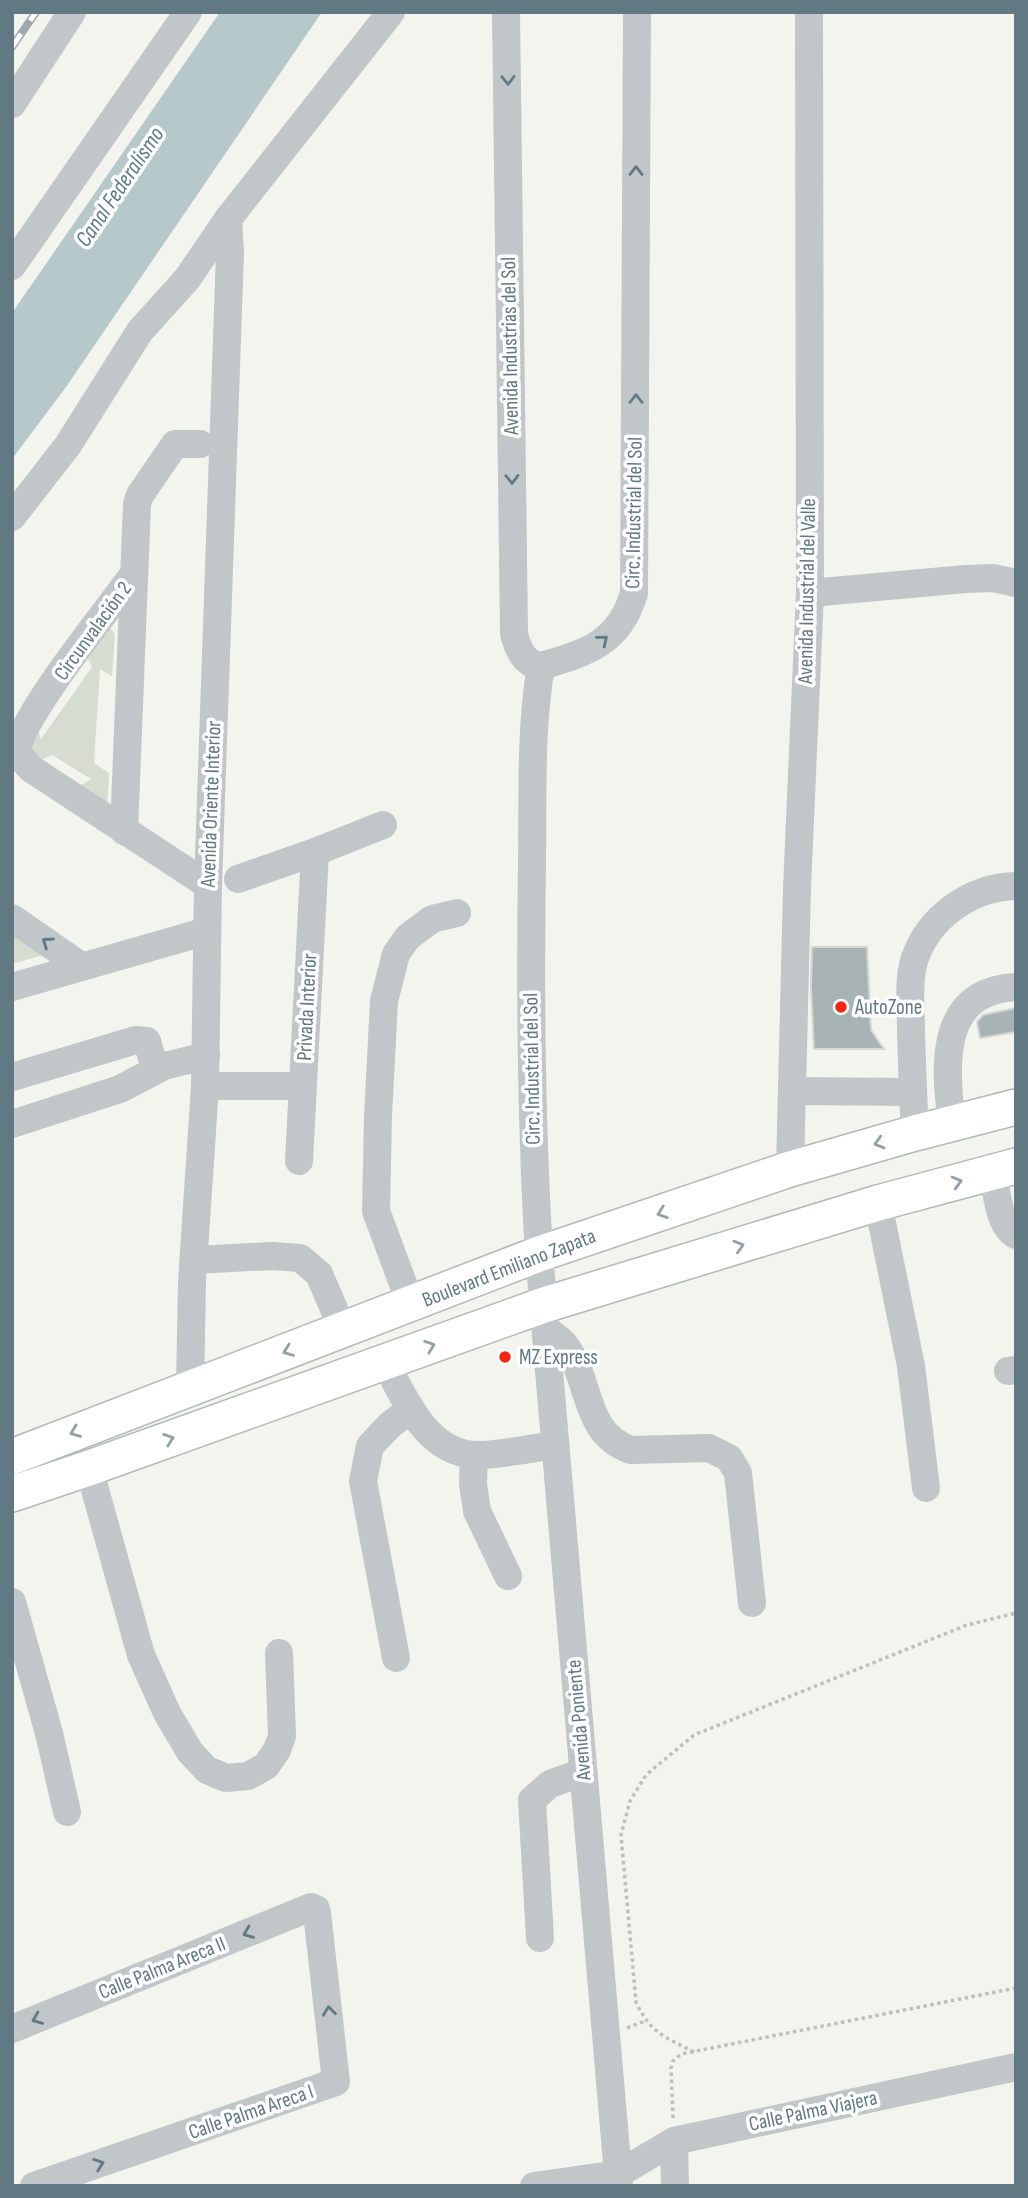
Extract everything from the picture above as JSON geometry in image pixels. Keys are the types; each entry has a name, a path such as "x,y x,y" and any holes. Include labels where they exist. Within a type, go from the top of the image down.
{"main road":[{"name":"Boulevard Emiliano Zapata","path":"12,1457 539,1254 790,1169 915,1132 1016,1107"},
{"path":"12,1494 385,1362 545,1317 878,1203 1004,1169"}],"street":[{"path":"12,104 72,12"},
{"path":"12,266 188,12"},
{"path":"12,517 68,445 140,331 187,279 228,219 391,12"},
{"name":"Avenida Industrias del Sol","path":"506,12 514,634 526,660 541,666"},
{"name":"Circ. Industrial del Sol","path":"539,1254 533,1154 530,948 534,719 541,666 585,653 600,643 623,620 634,593 637,12"},
{"name":"Avenida Industrial del Valle","path":"790,1169 797,888 810,593 809,12"},
{"name":"Avenida Oriente Interior","path":"190,1388 194,1260 206,1056 208,885 230,252 228,219"},
{"path":"133,575 137,504 140,495 175,444 200,444"},
{"name":"Circunvalación 2","path":"133,575 32,714 17,752 24,762 208,885"},
{"name":"Circunvalación 2","path":"124,831 133,575"},
{"path":"810,593 966,579 993,578 1016,583"},
{"path":"238,879 383,825"},
{"name":"Privada Interior","path":"299,1161 315,852"},
{"path":"915,1132 912,981 914,963 922,944 942,917 970,896 987,890 1016,886"},
{"path":"411,1305 376,1210 384,1001 396,954 408,937 432,919 457,913"},
{"path":"12,918 81,967"},
{"path":"12,987 208,931"},
{"path":"952,1123 947,1088 947,1058 955,1026 973,1000 989,991 1016,987"},
{"path":"12,1077 136,1040 147,1041 155,1069"},
{"path":"12,1124 120,1089 155,1069 206,1056"},
{"path":"205,1086 302,1086"},
{"path":"792,1091 913,1092"},
{"path":"1004,1169 1004,1219 1009,1231 1016,1235"},
{"path":"878,1203 911,1366 926,1488"},
{"name":"Avenida Poniente","path":"539,1254 618,2180"},
{"path":"194,1260 272,1256 300,1258 319,1274 343,1330"},
{"path":"545,1317 580,1372 589,1406 605,1432 620,1446 631,1450 709,1448 729,1458 738,1474 752,1603"},
{"path":"385,1362 427,1432 454,1450 474,1455 555,1445"},
{"path":"396,1658 363,1481 370,1446 390,1425 411,1409"},
{"path":"474,1455 473,1484 477,1511 508,1576"},
{"path":"89,1468 141,1655 167,1713 190,1752 206,1770 226,1778 248,1776 266,1766 277,1750 282,1736 279,1653"},
{"path":"12,1602 49,1733 67,1812"},
{"path":"540,1938 532,1800 550,1784 583,1772"},
{"name":"Calle Palma Areca II","path":"12,2029 311,1907"},
{"name":"Calle Palma Areca I","path":"34,2186 336,2082 317,1913 316,1909 311,1907"},
{"name":"Calle Palma Viajera","path":"618,2180 674,2141 1016,2067"},
{"path":"674,2141 675,2186"},
{"path":"534,2186 618,2180"}],"path":[{"path":"694,2052 663,2036 645,2021 636,2002 621,1836 630,1801 646,1775 694,1735 967,1625 1016,1613"},
{"path":"674,2141 671,2068 673,2061 681,2054 1016,1988"}],"shaded area":[{"path":"109,627 115,634 112,676 100,669 94,763 109,773 107,809 77,788 91,779 52,755 37,762 19,750 35,724 41,739 92,667 85,652"},
{"path":"12,931 46,954 12,964"}],"water":[{"name":"Canal Federalismo","path":"220,12 322,12 66,387 12,459 12,313"}],"building":[{"path":"812,947 867,947 871,1030 884,1049 814,1049"},
{"path":"1016,1008 1016,1032 980,1038 977,1022 983,1015"}],"railway":[{"path":"12,47 36,12"}],"place":[{"name":"AutoZone","path":"841,1007"},
{"name":"MZ Express","path":"505,1357"}]}
